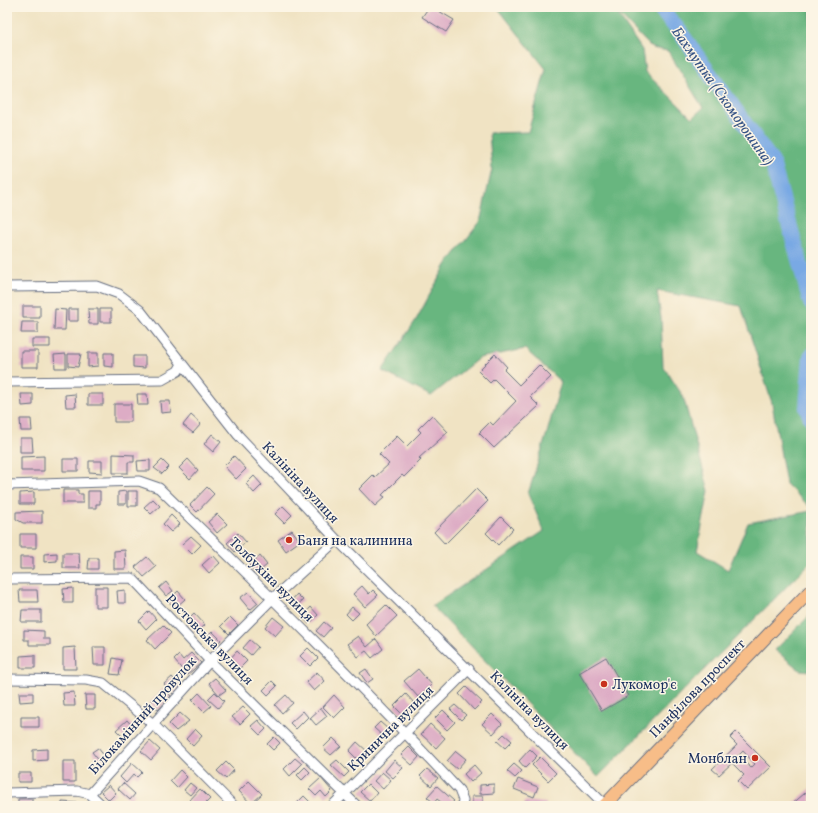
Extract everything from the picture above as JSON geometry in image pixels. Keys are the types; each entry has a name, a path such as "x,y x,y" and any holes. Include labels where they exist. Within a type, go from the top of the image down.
{"main road":[{"name":"Панфілова проспект","path":"605,806 811,590"}],"street":[{"name":"Калініна вулиця","path":"7,287 97,286 119,294 140,310 238,435 337,540 469,669 605,806"},
{"path":"7,382 162,380 178,371 182,364"},
{"name":"Толбухіна вулиця","path":"7,485 140,481 153,484 159,488 273,598 406,732 459,790 463,800 462,806"},
{"name":"Білокамінний провулок","path":"90,794 210,661 273,598 337,540"},
{"name":"Ростовська вулиця","path":"7,579 132,578 210,661 357,806"},
{"name":"Кринична вулиця","path":"332,806 469,669"},
{"path":"7,679 86,680 103,683 153,724 234,806"},
{"path":"7,793 77,791 90,794 103,806"}],"green space":[{"path":"497,7 811,7 811,508 786,484 772,403 741,306 657,291 661,318 663,366 683,396 709,491 697,551 728,570 748,523 811,511 811,562 598,777 432,606 544,531 528,494 561,382 525,349 479,358 431,396 382,371 416,320 446,265 480,222 492,169 489,133 528,132 546,69","holes":["615,10 652,48 668,51 703,108 692,118 645,72 642,50"]},
{"path":"811,614 811,671 800,670 775,650"}],"building":[{"path":"429,7 432,7 454,20 446,32 422,17"},
{"path":"23,306 40,306 40,318 23,318"},
{"path":"55,309 66,310 65,330 54,330"},
{"path":"68,309 78,309 78,321 68,321"},
{"path":"88,309 98,309 98,324 89,324"},
{"path":"100,309 111,309 111,322 100,322"},
{"path":"22,322 38,322 38,333 21,333"},
{"path":"32,339 50,339 50,347 32,347"},
{"path":"21,351 38,351 38,367 21,367"},
{"path":"88,353 98,353 98,366 88,367"},
{"path":"104,353 113,353 113,367 104,366"},
{"path":"66,354 66,368 55,368 54,355"},
{"path":"68,354 81,354 78,367 68,366"},
{"path":"495,354 507,367 504,370 519,385 539,365 551,377 530,397 539,406 494,448 479,433 490,422 493,425 516,401 494,379 490,383 478,371"},
{"path":"133,356 145,356 145,368 133,367"},
{"path":"21,394 33,394 33,405 22,406"},
{"path":"75,394 76,407 66,407 65,395"},
{"path":"88,394 103,394 103,405 88,405"},
{"path":"137,394 147,394 148,405 138,405"},
{"path":"160,401 170,401 171,412 161,413"},
{"path":"114,404 131,404 131,422 114,422"},
{"path":"191,415 201,424 193,433 183,425"},
{"path":"432,415 448,432 419,458 421,460 404,477 402,475 382,495 385,497 375,506 359,489 373,475 375,477 389,464 379,454 397,436 407,446 421,432 418,429"},
{"path":"20,419 31,419 32,431 21,431"},
{"path":"212,434 221,442 213,452 204,444"},
{"path":"20,438 32,438 33,452 20,452"},
{"path":"113,454 134,455 134,462 128,462 128,473 113,473"},
{"path":"44,456 44,471 21,471 21,457"},
{"path":"234,456 246,469 236,479 224,466"},
{"path":"63,459 78,459 78,471 63,471"},
{"path":"188,459 198,470 190,479 179,468"},
{"path":"150,460 150,471 138,471 137,461"},
{"path":"162,460 169,467 162,474 154,468"},
{"path":"89,461 102,461 102,473 89,472"},
{"path":"254,476 262,485 254,493 246,484"},
{"path":"207,487 214,494 197,512 190,505"},
{"path":"476,489 488,501 445,544 434,532"},
{"path":"63,490 78,490 78,494 83,494 83,503 63,503"},
{"path":"88,491 100,491 100,504 96,504 96,508 88,508"},
{"path":"126,491 126,504 118,504 118,492"},
{"path":"128,491 137,491 137,506 128,506"},
{"path":"34,492 34,504 20,504 20,493"},
{"path":"153,499 160,506 151,514 144,507"},
{"path":"283,506 292,515 284,523 275,514"},
{"path":"42,511 42,523 23,523 16,519 16,512"},
{"path":"217,514 227,524 217,533 208,522"},
{"path":"171,515 180,524 171,532 163,524"},
{"path":"501,517 513,529 498,545 486,533"},
{"name":"Баня на калинина","path":"292,530 300,541 286,551 278,540"},
{"path":"238,533 246,542 235,552 227,543"},
{"path":"20,534 36,534 36,548 20,548"},
{"path":"191,536 201,545 192,554 182,544"},
{"path":"125,550 126,569 114,569 114,551"},
{"path":"57,553 57,561 44,562 44,554"},
{"path":"63,553 79,553 80,568 63,568"},
{"path":"213,555 220,563 209,573 202,565"},
{"path":"260,556 267,565 256,574 249,565"},
{"path":"20,557 33,557 33,569 20,569"},
{"path":"147,557 156,567 144,577 135,567"},
{"path":"89,558 98,558 98,569 88,569"},
{"path":"166,582 173,591 166,596 159,588"},
{"path":"362,586 369,594 373,590 378,595 365,607 353,594"},
{"path":"95,587 107,587 107,607 95,607"},
{"path":"73,588 73,603 64,603 63,589"},
{"path":"19,590 37,590 38,602 20,602"},
{"path":"125,590 125,603 118,603 117,591"},
{"path":"178,591 185,599 175,608 168,601"},
{"path":"248,592 258,603 250,610 240,598"},
{"path":"297,594 303,600 296,606 291,601"},
{"path":"386,605 397,616 376,636 366,624"},
{"path":"311,607 318,615 309,624 302,617"},
{"path":"352,607 359,613 352,620 346,614"},
{"path":"22,610 41,610 41,622 21,622"},
{"path":"149,611 156,619 146,629 139,621"},
{"path":"194,613 205,625 197,632 186,621"},
{"path":"230,617 238,625 229,634 221,626"},
{"path":"273,617 284,626 275,636 265,627"},
{"path":"324,622 331,628 323,637 316,631"},
{"path":"163,625 171,633 155,649 147,640"},
{"path":"24,630 44,631 44,639 50,639 50,645 29,645 29,640 24,640"},
{"path":"212,631 221,640 214,647 205,638"},
{"path":"358,636 367,647 376,639 383,649 372,658 366,651 358,657 347,644"},
{"path":"250,640 258,647 251,655 243,648"},
{"path":"75,647 76,669 63,669 63,648"},
{"path":"93,647 105,647 105,665 94,665"},
{"path":"308,648 318,658 310,666 300,656"},
{"path":"237,651 247,661 237,671 227,662"},
{"path":"191,653 201,663 187,675 174,660 179,655 183,660"},
{"path":"35,655 35,668 20,668 20,656"},
{"name":"Лукомор'є","path":"606,657 628,696 602,711 579,673"},
{"path":"113,658 122,660 119,675 110,674"},
{"path":"366,669 373,679 367,683 360,673"},
{"path":"418,669 432,685 418,697 404,681"},
{"path":"317,672 325,681 314,691 306,682"},
{"path":"172,677 181,686 173,694 164,684"},
{"path":"215,678 226,690 219,695 209,683"},
{"path":"272,681 277,686 268,695 263,690"},
{"path":"466,687 482,702 474,710 459,694"},
{"path":"163,689 171,696 158,710 150,703"},
{"path":"74,692 75,706 64,706 63,693"},
{"path":"215,692 224,701 218,708 208,699"},
{"path":"19,693 33,693 33,701 20,702"},
{"path":"199,693 211,706 204,712 192,700"},
{"path":"406,694 416,705 404,716 394,706"},
{"path":"85,695 95,695 95,709 86,709"},
{"path":"286,695 293,703 282,713 275,705"},
{"path":"334,695 345,707 334,718 323,707"},
{"path":"455,705 466,715 461,720 450,709"},
{"path":"243,707 250,714 240,724 232,717"},
{"path":"321,708 327,716 316,725 310,718"},
{"path":"443,710 455,722 447,730 435,718"},
{"path":"303,711 308,717 296,729 290,723"},
{"path":"180,713 189,721 176,731 169,724"},
{"path":"492,714 502,724 493,734 482,724"},
{"path":"21,717 39,717 39,727 21,727"},
{"path":"127,720 135,729 125,739 116,730"},
{"path":"258,720 266,729 260,735 251,726"},
{"path":"380,722 389,730 383,736 374,728"},
{"path":"430,724 445,738 436,748 421,734"},
{"path":"195,729 202,736 193,746 186,739"},
{"name":"Монблан","path":"736,732 771,767 747,790 738,781 744,775 732,763 719,775 712,769 737,745 730,738","holes":["743,751 755,764 751,768 738,756"]},
{"path":"504,734 512,741 505,748 497,741"},
{"path":"274,737 280,743 273,750 267,744"},
{"path":"333,738 341,746 331,755 323,748"},
{"path":"150,741 160,750 151,760 141,751"},
{"path":"357,742 368,752 359,761 349,751"},
{"path":"409,747 419,757 412,765 401,755"},
{"path":"98,748 106,758 100,762 92,752"},
{"path":"47,749 47,760 33,761 33,750"},
{"path":"530,749 537,756 525,768 519,761"},
{"path":"456,751 466,759 457,769 447,761"},
{"path":"540,757 556,773 548,781 532,765"},
{"path":"295,758 302,764 290,776 284,769"},
{"path":"337,760 349,772 344,777 331,765"},
{"path":"394,760 403,768 393,778 385,771"},
{"path":"63,761 75,761 75,782 63,782"},
{"path":"226,762 234,770 226,779 217,771"},
{"path":"132,763 142,772 137,777 134,774 126,783 120,777"},
{"path":"514,764 522,771 515,778 507,771"},
{"path":"474,765 481,773 471,782 464,774"},
{"path":"305,767 310,772 302,780 297,775"},
{"path":"427,769 438,778 431,786 420,776"},
{"path":"180,770 187,777 177,788 170,781"},
{"path":"382,772 391,780 383,789 374,781"},
{"path":"18,773 31,773 31,782 18,782"},
{"path":"321,778 332,791 326,797 321,791 316,796 309,789"},
{"path":"518,779 538,787 534,797 514,789"},
{"path":"249,781 262,794 251,804 239,791"},
{"path":"123,783 135,794 130,800 118,789"},
{"path":"190,783 196,788 190,795 184,790"},
{"path":"368,784 377,793 370,801 360,792"},
{"path":"494,784 494,793 480,794 480,785"},
{"path":"109,785 116,793 109,800 101,792"},
{"path":"437,786 454,801 449,806 446,806 437,799 434,803 427,797"},
{"path":"811,788 811,806 791,805"},
{"path":"200,789 210,799 203,806 192,806 188,802"},
{"path":"304,796 314,806 298,806 296,804"},
{"path":"472,796 483,796 483,804 472,805"},
{"path":"18,799 32,799 32,806 18,806"},
{"path":"525,801 546,803 546,806 524,806"},
{"path":"62,802 76,803 76,806 62,806"}],"waterway":[{"name":"Бахмутка (Скоморошина)","path":"659,7 680,32 772,162 811,303"},
{"name":"Бахмутка (Скоморошина)","path":"811,356 807,408 811,418"}],"place":[{"name":"Баня на калинина","path":"289,540"},
{"name":"Лукомор'є","path":"604,684"},
{"name":"Монблан","path":"755,758"}]}
